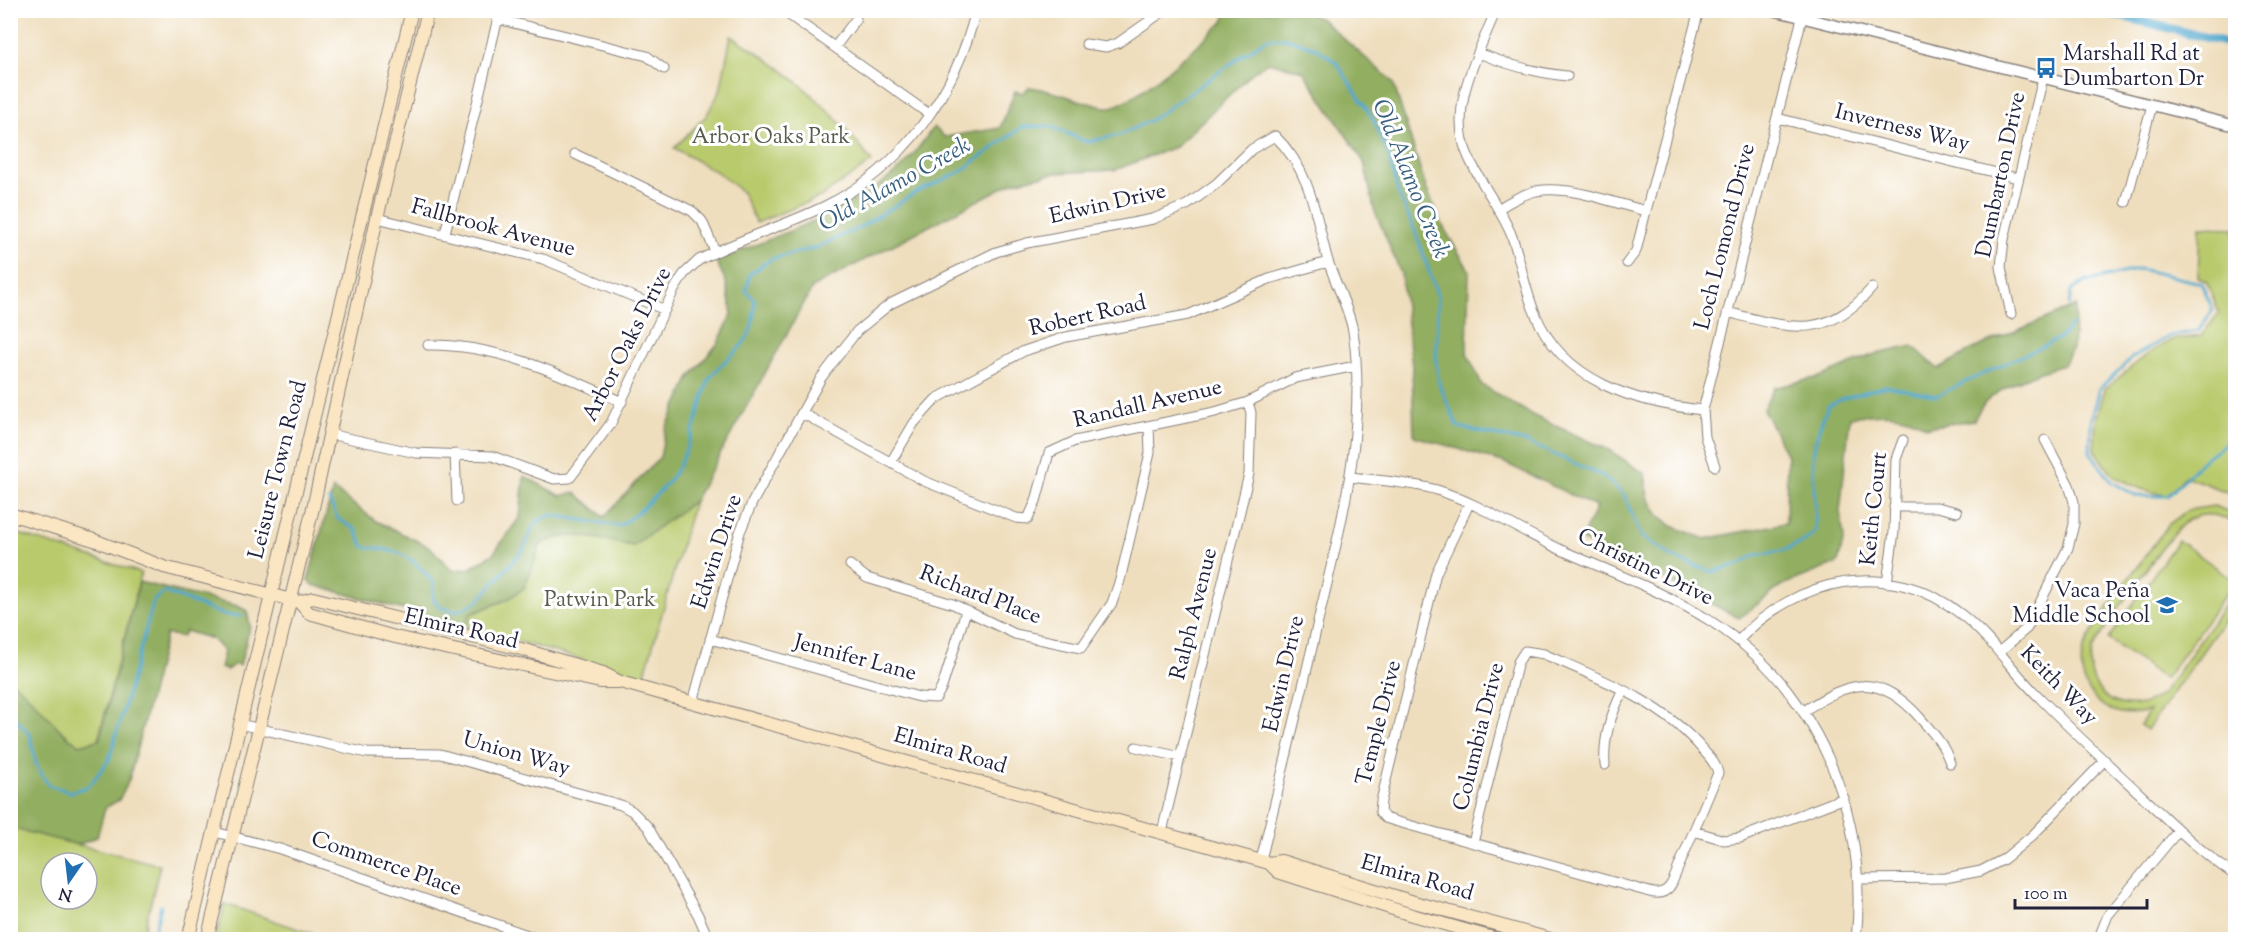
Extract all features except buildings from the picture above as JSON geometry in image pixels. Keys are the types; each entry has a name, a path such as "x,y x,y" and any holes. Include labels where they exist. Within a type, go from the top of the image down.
{"main road":[{"name":"Leisure Town Road","path":"188,939 215,832 269,594 412,10"},
{"path":"406,101 420,10"},
{"name":"Leisure Town Road","path":"207,939 259,728 295,601 377,218 428,10"},
{"path":"372,176 373,211 377,218"},
{"name":"Elmira Road","path":"10,514 94,540 164,567 295,601 313,598 510,646 603,673 620,682 1265,861 1281,861 1414,902 1554,939"},
{"name":"Elmira Road","path":"295,601 309,613 395,637 600,682 620,682"},
{"name":"Elmira Road","path":"1265,861 1278,872 1412,915 1500,939"}],"street":[{"path":"782,10 929,114"},
{"name":"Arbor Oaks Drive","path":"329,434 407,452 504,459 554,479 566,479 590,454 622,402 664,310 684,274 699,260 715,251 824,207 878,173 908,143 929,114 962,58 976,10"},
{"path":"1086,44 1106,46 1118,43 1165,10"},
{"path":"1496,10 1465,93 1461,112 1462,133 1468,157 1511,234 1539,323 1569,363 1587,376 1626,394 1670,406 1703,410"},
{"path":"1627,263 1636,251 1699,10"},
{"path":"1773,10 2235,126"},
{"path":"445,233 498,15 647,56 664,69"},
{"name":"Loch Lomond Drive","path":"1715,466 1705,437 1703,410 1802,18"},
{"path":"835,47 855,19"},
{"path":"1479,54 1523,69 1567,76"},
{"name":"Dumbarton Drive","path":"2011,314 2001,267 2017,178 2043,78"},
{"path":"2126,202 2151,105"},
{"name":"Inverness Way","path":"1777,118 2017,178"},
{"name":"Edwin Drive","path":"693,702 740,532 752,503 838,352 857,331 890,304 996,252 1027,243 1153,219 1187,205 1216,184 1252,150 1275,136 1298,162 1308,184 1328,262 1346,303 1356,366 1352,477 1265,861"},
{"path":"575,154 692,211 702,221 715,251"},
{"path":"1498,209 1534,191 1551,190 1567,191 1646,212"},
{"name":"Fallbrook Avenue","path":"377,218 543,259 664,310"},
{"name":"Robert Road","path":"891,462 914,423 936,399 1024,351 1066,337 1188,315 1269,279 1328,262"},
{"path":"1727,312 1792,328 1809,328 1828,323 1844,315 1872,288"},
{"path":"428,345 492,352 518,359 622,402"},
{"name":"Randall Avenue","path":"802,412 924,481 1016,518 1028,519 1036,501 1049,453 1075,441 1194,418 1248,402 1295,378 1356,366"},
{"name":"Ralph Avenue","path":"1161,832 1248,474 1251,412 1248,402"},
{"name":"Richard Place","path":"850,565 867,578 931,596 1015,634 1076,649 1085,645 1112,603 1120,580 1150,453 1149,427"},
{"name":"Keith Court","path":"1887,583 1893,548 1896,459 1903,440"},
{"path":"1999,652 2027,628 2068,548 2074,524 2074,502 2069,485 2045,440"},
{"path":"455,454 458,501"},
{"name":"Christine Drive","path":"1352,477 1428,488 1470,504 1533,537 1684,606 1738,641 1760,659 1790,692 1823,742 1844,798 1853,834 1858,879 1856,939"},
{"name":"Temple Drive","path":"1470,504 1436,573 1380,812 1385,818 1651,893 1661,893"},
{"path":"1894,507 1938,507 1957,513"},
{"name":"Keith Way","path":"1738,641 1753,623 1778,605 1807,591 1842,582 1887,583 1909,587 1946,603 1977,628 2039,697 2178,831 2235,876"},
{"name":"Jennifer Lane","path":"710,639 919,697 936,698 942,687 966,611"},
{"name":"Columbia Drive","path":"1473,843 1518,662 1525,651 1544,654 1623,690 1669,717 1687,732 1715,764 1717,780 1672,883 1661,893"},
{"path":"1804,711 1842,688 1865,685 1886,689 1906,703 1944,746 1950,763"},
{"path":"1605,765 1606,730 1623,690"},
{"name":"Union Way","path":"239,724 367,753 440,754 621,805 632,811 648,827 699,915 709,939"},
{"path":"1136,747 1181,757"},
{"path":"1858,879 1945,878 1981,871 2004,860 2033,835 2105,760"},
{"path":"1695,831 1724,840 1740,838 1844,798"},
{"path":"2098,939 2108,915 2178,831"},
{"name":"Commerce Place","path":"215,832 305,858 542,939"}],"green space":[{"path":"1222,11 1303,11 1321,19 1393,82 1426,188 1445,230 1469,270 1467,353 1482,385 1534,416 1609,450 1645,474 1648,497 1658,514 1672,526 1705,539 1786,523 1787,456 1763,409 1774,388 1823,376 1872,355 1913,346 1938,369 1975,348 2076,306 2073,347 2064,365 2033,375 2000,391 1984,404 1974,420 1927,427 1899,416 1850,417 1840,512 1844,537 1838,563 1783,585 1739,618 1629,561 1581,540 1596,507 1503,462 1414,436 1412,366 1401,274 1374,209 1364,162 1303,71 1268,62 1251,74 1175,147 1115,170 1055,173 1013,182 813,287 694,501 633,546 575,536 552,539 541,544 524,588 508,599 471,614 466,627 313,585 308,580 333,489 376,521 430,547 452,570 469,569 493,554 520,517 524,476 561,496 575,492 604,517 660,457 666,428 690,377 718,343 732,314 726,282 716,261 815,220 864,195 905,164 934,127 945,137 1000,128 1015,91 1023,93 1029,87 1096,105 1106,107 1117,105 1147,87 1199,44 1222,23 1226,15"},
{"name":"Arbor Oaks Park","path":"731,36 752,48 808,92 842,125 872,162 820,197 756,223 742,192 717,172 674,148 706,116 720,91"},
{"path":"2200,227 2235,228 2235,495 2185,476 2168,496 2141,489 2115,477 2094,450 2096,420 2105,389 2150,352 2171,340 2201,336 2219,313 2207,282 2198,277"},
{"name":"Patwin Park","path":"694,501 644,677 466,627 471,614 508,599 524,588 541,544 552,539 575,536 633,546"},
{"path":"2214,506 2235,514 2235,524 2224,518 2206,515 2194,517 2180,527 2153,560 2092,651 2090,667 2100,692 2110,700 2122,704 2136,705 2149,701 2163,693 2235,590 2235,605 2147,730 2140,725 2149,711 2135,714 2115,712 2097,701 2086,686 2082,674 2082,655 2086,643 2107,609 2169,524 2188,510"},
{"path":"10,531 141,573 98,740 80,745 60,730 29,696 11,681"},
{"path":"2178,540 2235,581 2165,679 2108,639"},
{"path":"139,582 238,606 247,611 250,626 240,666 235,664 227,670 220,668 224,652 212,639 185,631 183,637 166,634 129,780 119,800 105,808 97,837 78,845 11,828 11,681 21,688 61,730 80,745 99,740"},
{"path":"11,828 160,865 142,939 11,940"},
{"path":"225,904 328,939 216,939"}],"waterway":[{"path":"2096,10 2236,45"},
{"name":"Old Alamo Creek","path":"329,500 338,519 355,529 364,547 404,555 434,583 433,599 441,608 458,611 478,601 523,550 535,523 550,515 619,526 662,489 676,471 685,453 709,379 747,339 754,317 755,300 746,291 750,274 771,259 815,248 859,228 917,192 960,172 1022,127 1050,126 1087,142 1120,135 1151,120 1266,39 1286,38 1316,48 1336,62 1372,117 1388,153 1398,193 1415,231 1438,297 1436,363 1439,384 1458,427 1526,442 1603,476 1624,495 1641,536 1674,558 1712,572 1740,564 1756,555 1781,551 1802,543 1815,532 1813,454 1828,406 1844,398 1886,386 1936,396 2060,338 2072,324"},
{"name":"Old Alamo Creek","path":"2069,305 2071,291 2085,282 2139,269 2201,283 2213,310 2198,331 2170,336 2134,356 2100,388 2091,422 2090,452 2112,482 2137,496 2168,496 2205,458 2236,436"},
{"name":"Old Alamo Creek","path":"10,712 30,735 36,764 48,785 71,792 89,786 109,760 154,600 165,592 224,615 242,616"},
{"path":"152,940 161,906"}],"place":[{"name":"Marshall Rd at Dumbarton Dr","path":"2046,68"},
{"name":"Vaca Peña Middle School","path":"2167,605"}]}
